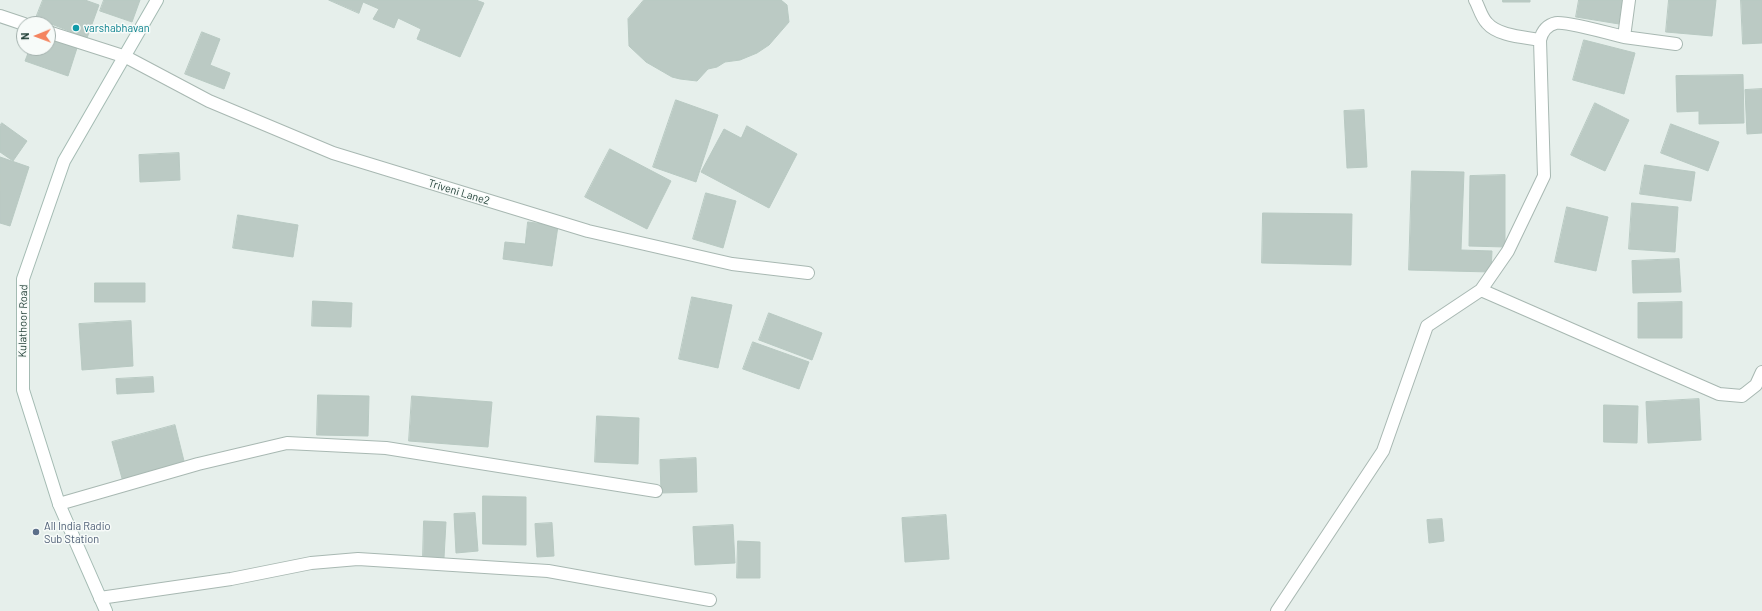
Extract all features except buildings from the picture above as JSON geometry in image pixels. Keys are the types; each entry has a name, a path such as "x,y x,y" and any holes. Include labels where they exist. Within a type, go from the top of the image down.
{"street":[{"name":"Kulathoor Road","path":"106,611 60,504 23,390 23,279 64,162 126,57 157,0"},
{"path":"1475,0 1485,22 1492,28 1500,32 1540,40"},
{"path":"1624,37 1629,0"},
{"path":"0,16 16,21"},
{"path":"1277,611 1383,451 1427,326 1481,290 1508,251 1544,176 1540,40 1545,29 1556,23 1562,23 1624,37 1676,44"},
{"name":"Triveni Lane2","path":"56,35 126,57 209,100 341,155 588,231 732,264 808,273"},
{"path":"1481,290 1719,394 1742,396 1756,385 1762,372"},
{"path":"60,504 198,464 287,443 386,448 656,490"},
{"path":"100,598 231,579 312,564 358,559 548,571 710,600"}],"place":[{"name":"varshabhavan","path":"76,28"},
{"name":"All India Radio Sub Station","path":"36,532"}]}
